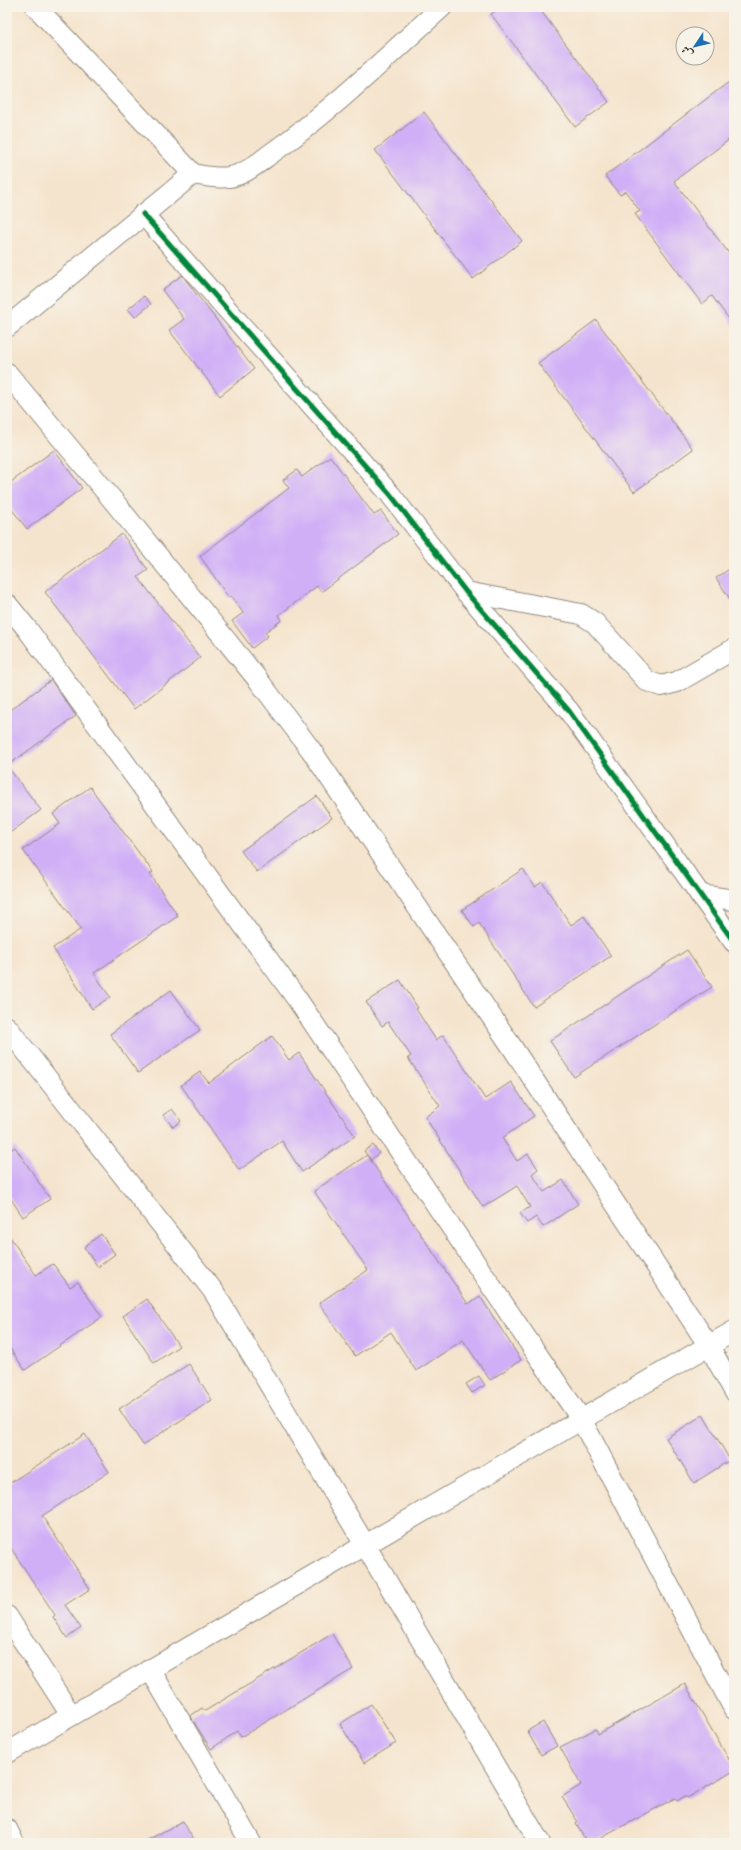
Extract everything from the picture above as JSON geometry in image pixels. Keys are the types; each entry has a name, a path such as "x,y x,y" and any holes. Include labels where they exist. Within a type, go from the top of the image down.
{"street":[{"path":"36,7 193,174 211,177 230,177 248,170 286,143 326,110 442,7"},
{"path":"7,327 193,174"},
{"path":"143,214 390,494 466,592 569,711 734,942"},
{"path":"7,373 116,504 244,663 310,750 512,1047 708,1346 734,1391"},
{"path":"466,592 581,614 595,623 647,681 661,686 677,682 734,649"},
{"path":"7,604 56,668 297,1000 581,1420 734,1709"},
{"path":"700,895 734,900"},
{"path":"7,1027 214,1292 365,1544 540,1843"},
{"path":"7,1753 734,1331"},
{"path":"7,1616 71,1716"},
{"path":"150,1670 251,1843"},
{"path":"7,1829 14,1843"}],"building":[{"path":"501,7 538,7 609,102 575,127 491,14"},
{"path":"734,78 734,136 674,181 734,260 734,326 712,296 702,304 635,214 640,211 625,191 620,195 605,176"},
{"path":"424,112 522,241 473,279 375,150"},
{"path":"182,275 254,369 220,396 169,330 184,319 162,290"},
{"path":"144,296 151,304 135,317 128,309"},
{"path":"596,320 693,449 634,492 538,363"},
{"path":"54,450 82,488 27,529 7,503 7,485"},
{"path":"330,456 374,515 381,511 398,534 321,592 317,586 279,615 282,620 265,632 268,636 252,648 232,621 243,613 231,596 229,598 200,556 289,488 283,480 297,470 302,477"},
{"path":"122,534 148,570 138,577 200,658 134,709 45,592"},
{"path":"734,566 734,605 716,578"},
{"path":"51,680 76,716 7,766 7,712"},
{"path":"7,766 41,810 7,835"},
{"path":"90,787 153,872 150,874 178,916 94,973 110,997 92,1009 53,948 81,929 23,850 60,824 53,814"},
{"path":"317,796 332,818 257,872 241,851"},
{"path":"523,869 535,887 542,882 571,925 584,916 611,956 534,1007 479,923 474,927 462,910"},
{"path":"687,950 712,987 574,1077 550,1041"},
{"path":"400,980 418,1008 416,1009 436,1040 443,1035 485,1099 511,1082 534,1116 502,1138 517,1161 528,1154 538,1169 532,1174 544,1192 563,1180 578,1204 543,1227 536,1217 527,1223 520,1213 530,1207 517,1186 483,1207 425,1117 440,1106 408,1058 411,1056 388,1022 382,1026 366,1002"},
{"path":"171,990 200,1030 138,1073 110,1034"},
{"path":"272,1036 289,1060 299,1053 355,1136 302,1172 282,1141 239,1170 181,1085 200,1072 209,1083"},
{"path":"172,1109 181,1121 173,1127 163,1115"},
{"path":"373,1145 379,1153 371,1160 364,1151"},
{"path":"15,1147 50,1199 23,1217 7,1193 7,1152"},
{"path":"367,1155 468,1304 480,1296 521,1360 490,1380 463,1340 416,1371 391,1332 355,1356 319,1303 368,1270 314,1191"},
{"path":"7,1233 36,1275 53,1264 70,1287 78,1282 102,1317 25,1370 7,1344"},
{"path":"101,1234 115,1254 98,1267 84,1247"},
{"path":"147,1299 179,1346 154,1363 123,1316"},
{"path":"189,1364 212,1400 143,1445 119,1409"},
{"path":"479,1376 485,1385 472,1393 466,1384"},
{"path":"703,1415 730,1460 694,1483 666,1438"},
{"path":"85,1434 109,1472 42,1516 90,1589 65,1605 81,1628 67,1638 53,1617 55,1615 7,1542 7,1485"},
{"path":"332,1634 353,1669 241,1737 237,1731 211,1749 190,1716 202,1708 205,1711"},
{"path":"685,1684 734,1768 734,1771 687,1798 685,1796 677,1801 675,1798 592,1843 587,1843 576,1824 578,1822 562,1797 581,1785 560,1747 596,1729 598,1734"},
{"path":"371,1704 396,1743 364,1763 340,1724"},
{"path":"543,1722 557,1746 541,1755 527,1731"},
{"path":"183,1821 195,1843 142,1843"}],"cycle path":[{"path":"143,214 390,494 466,592 569,711 734,942"}]}
